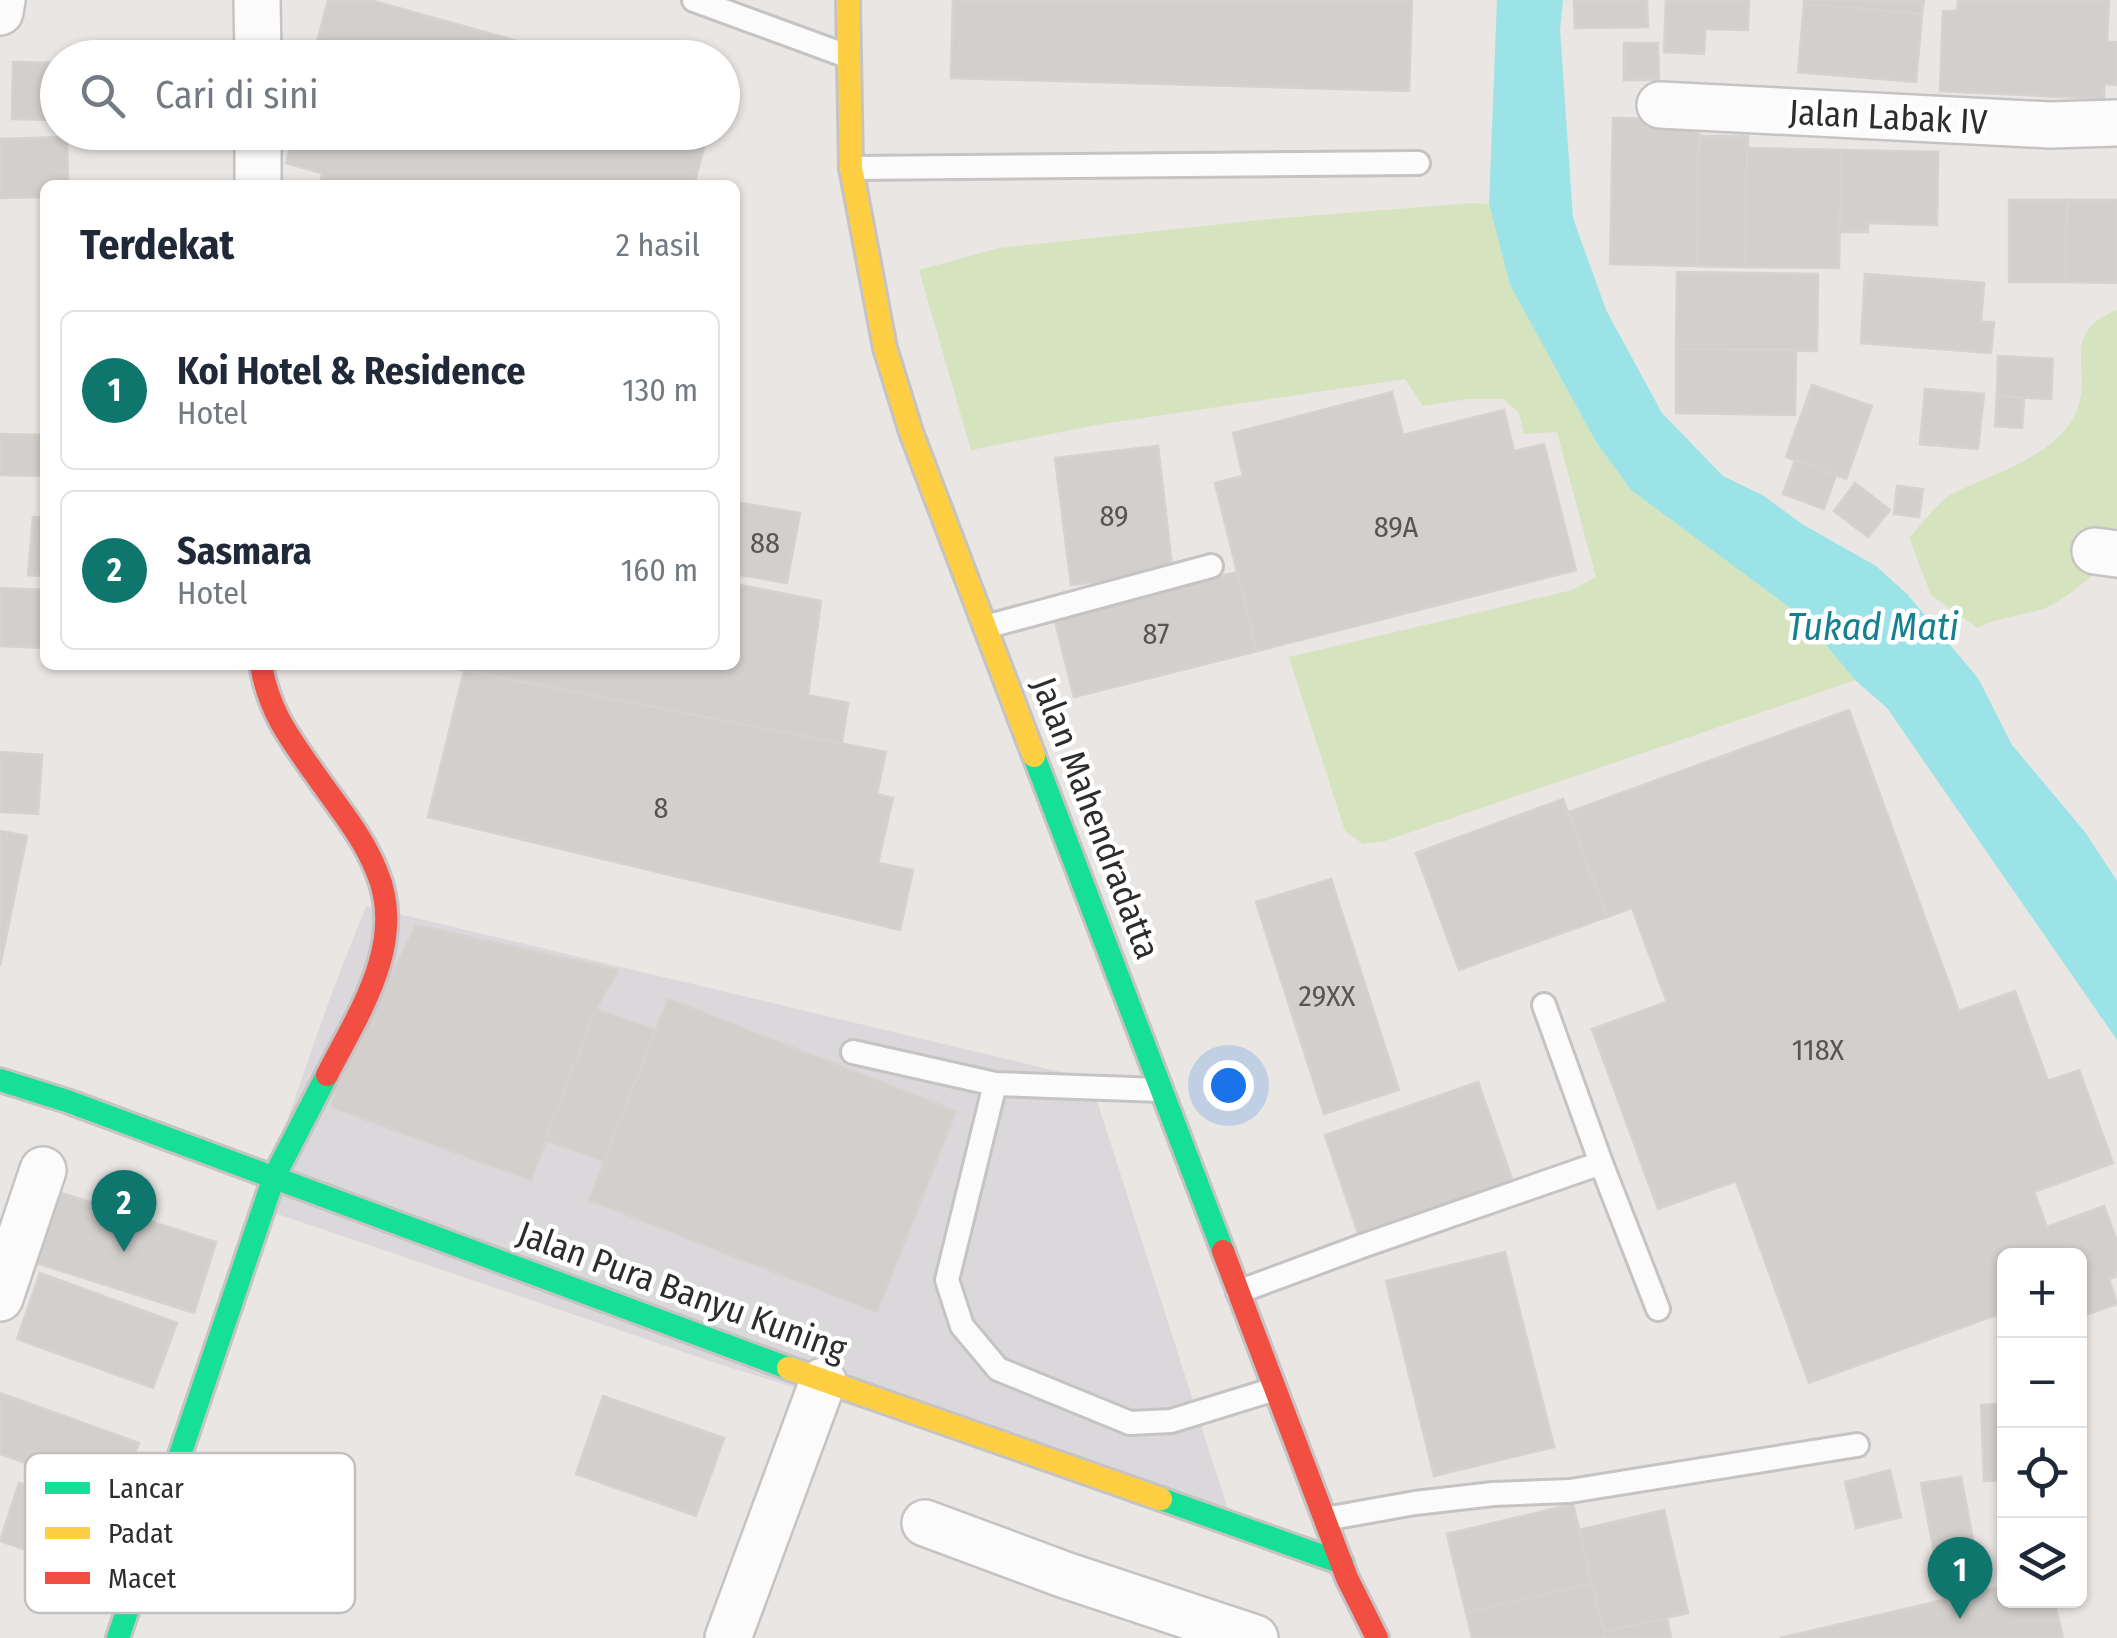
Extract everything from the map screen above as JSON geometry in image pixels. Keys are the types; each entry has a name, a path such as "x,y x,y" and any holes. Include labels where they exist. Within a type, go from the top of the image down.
{"main road":[{"name":"Jalan Mahendradatta","path":"848,0 851,168 884,348 911,432 1342,1564 1377,1638"},
{"path":"181,1453 274,1177 371,988 385,947 385,908 378,875 366,850 282,726 267,698 261,670"},
{"name":"Jalan Pura Banyu Kuning","path":"0,1080 67,1101 823,1381 1342,1564"},
{"path":"118,1638 126,1613"}],"street":[{"path":"0,12 2,0"},
{"path":"258,0 258,40"},
{"name":"Jalan Labak IV","path":"1660,105 2050,125 2117,123"},
{"path":"258,150 258,180"},
{"path":"0,1298 43,1170"},
{"path":"728,1638 823,1381"},
{"path":"926,1523 1065,1575 1255,1638"}],"lane":[{"path":"694,0 846,56"},
{"path":"851,168 1418,163"},
{"path":"986,627 1211,566"},
{"path":"1544,1005 1658,1309"},
{"path":"853,1052 994,1084 1162,1090"},
{"path":"994,1084 948,1280 962,1326 998,1369 1130,1423 1170,1421 1275,1389"},
{"path":"1238,1292 1602,1163"},
{"path":"1325,1519 1493,1494 1570,1491 1857,1445"}],"shaded area":[{"path":"366,906 1090,1079 1233,1525 719,1364 257,1207"}],"green space":[{"path":"1489,204 1510,285 1596,442 1631,490 1805,619 1856,680 1385,841 1363,844 1345,831 1289,657 1572,590 1596,577 1557,432 1524,434 1519,413 1503,399 1468,399 1423,406 1405,379 1096,425 971,450 919,270 999,248 1270,219"},
{"path":"2117,310 2117,528 2104,529 2100,569 2048,607 1978,628 1931,595 1909,538 1946,498 2044,449 2067,428 2080,399 2082,342 2088,330"}],"water":[{"name":"Tukad Mati","path":"1497,0 1563,0 1560,30 1573,218 1606,310 1662,413 1723,476 1764,496 1802,524 1876,566 1907,594 1978,678 2012,745 2085,832 2117,881 2117,1040 1887,708 1855,680 1805,619 1631,490 1596,442 1510,285 1489,204"}],"building":[{"path":"328,0 370,0 513,40 318,40"},
{"path":"953,0 1412,0 1409,91 951,78"},
{"path":"1574,0 1647,0 1648,27 1575,28"},
{"path":"1666,0 1749,0 1748,30 1705,29 1704,54 1664,52"},
{"path":"1804,0 1924,0 1922,14 1804,4"},
{"path":"1958,0 2109,0 2107,42 2117,42 2117,85 2104,84 2104,99 1940,91 1943,11 1957,11"},
{"path":"1804,4 1922,14 1916,82 1798,72"},
{"path":"1624,43 1658,43 1659,80 1624,80"},
{"path":"13,62 40,63 40,120 12,119"},
{"path":"1613,118 1699,120 1697,266 1610,264"},
{"path":"1699,136 1748,136 1745,267 1697,266"},
{"path":"40,138 40,150 67,150 68,180 40,180 40,197 0,198 0,139"},
{"path":"1747,148 1841,150 1839,268 1745,267"},
{"path":"289,150 703,150 695,180 321,180 322,173 286,163"},
{"path":"1841,150 1938,152 1937,225 1868,223 1868,232 1840,232"},
{"path":"2009,200 2067,200 2066,282 2009,282"},
{"path":"2067,200 2117,200 2117,283 2066,282"},
{"path":"1677,272 1818,274 1817,351 1676,349"},
{"path":"1865,274 1984,283 1981,322 1994,322 1991,353 1861,343"},
{"path":"1676,349 1796,350 1795,415 1676,413"},
{"path":"1998,356 2053,359 2051,399 1997,396"},
{"path":"1812,385 1872,406 1846,479 1786,457"},
{"path":"1925,389 1984,394 1978,449 1920,444"},
{"path":"1392,392 1403,435 1504,410 1514,451 1544,444 1576,570 1257,651 1215,483 1243,476 1233,433"},
{"path":"1997,396 2024,398 2022,428 1995,426"},
{"path":"0,434 40,435 40,476 0,475"},
{"path":"1158,446 1173,574 1071,585 1055,458"},
{"path":"1795,460 1836,475 1824,509 1783,494"},
{"path":"1855,483 1890,510 1868,537 1834,511"},
{"path":"1897,486 1923,489 1919,517 1894,514"},
{"path":"740,503 800,513 787,583 740,575"},
{"path":"33,517 40,518 40,576 28,575"},
{"path":"1237,572 1257,651 1074,697 1054,617"},
{"path":"740,585 821,601 808,695 848,703 842,743 464,670 740,670"},
{"path":"0,588 40,590 40,648 0,646"},
{"path":"464,671 886,752 877,794 893,798 878,863 913,870 900,930 428,817"},
{"path":"1849,710 1959,1011 2015,991 2048,1081 2079,1070 2113,1163 2034,1192 2047,1227 2104,1206 2117,1241 2117,1276 2109,1279 2117,1304 2087,1315 2087,1248 1997,1248 1997,1315 1809,1383 1736,1181 1658,1209 1592,1029 1667,1002 1632,908 1607,917 1569,812"},
{"path":"0,752 42,755 38,814 0,812"},
{"path":"1563,799 1607,917 1459,970 1416,853"},
{"path":"0,831 27,836 0,966"},
{"path":"1331,879 1399,1090 1324,1114 1256,902"},
{"path":"416,925 618,970 596,1009 531,1180 331,1107 340,1078"},
{"path":"668,999 956,1111 877,1312 589,1200"},
{"path":"596,1009 655,1030 604,1161 545,1140"},
{"path":"1478,1082 1513,1182 1359,1236 1325,1135"},
{"path":"55,1191 216,1242 194,1313 33,1262"},
{"path":"1505,1252 1554,1447 1434,1476 1386,1281"},
{"path":"40,1273 177,1323 153,1388 17,1339"},
{"path":"0,1393 139,1443 135,1453 25,1453 25,1463 0,1454"},
{"path":"603,1396 724,1438 696,1516 576,1474"},
{"path":"1997,1404 1997,1480 1984,1481 1981,1405"},
{"path":"1890,1470 1901,1517 1856,1528 1845,1482"},
{"path":"1961,1477 1978,1566 1938,1573 1921,1483"},
{"path":"19,1483 25,1485 25,1550 0,1541"},
{"path":"1573,1504 1592,1583 1466,1613 1447,1534"},
{"path":"1664,1510 1688,1613 1604,1632 1579,1530"},
{"path":"1592,1583 1605,1638 1472,1638 1466,1613"},
{"path":"1997,1588 1997,1608 2056,1608 2063,1638 1780,1638"},
{"path":"1667,1618 1671,1638 1605,1638 1604,1632"}],"traffic: fast":[{"path":"1034,756 1223,1251"},
{"path":"181,1453 274,1177 327,1075"},
{"path":"0,1080 67,1101 788,1368"},
{"path":"1161,1499 1342,1563"},
{"path":"118,1638 126,1613"}],"traffic: slow":[{"path":"848,0 851,168 885,348 911,432 1034,756"},
{"path":"788,1368 1161,1499"}],"traffic: jam":[{"path":"262,670 281,722 364,846 385,899 383,951 375,977 327,1075"},
{"path":"1223,1251 1347,1578 1377,1638"}],"place":[{"name":"Sasmara","path":"124,1252"},
{"name":"Koi Hotel & Residence","path":"1960,1619"}]}
